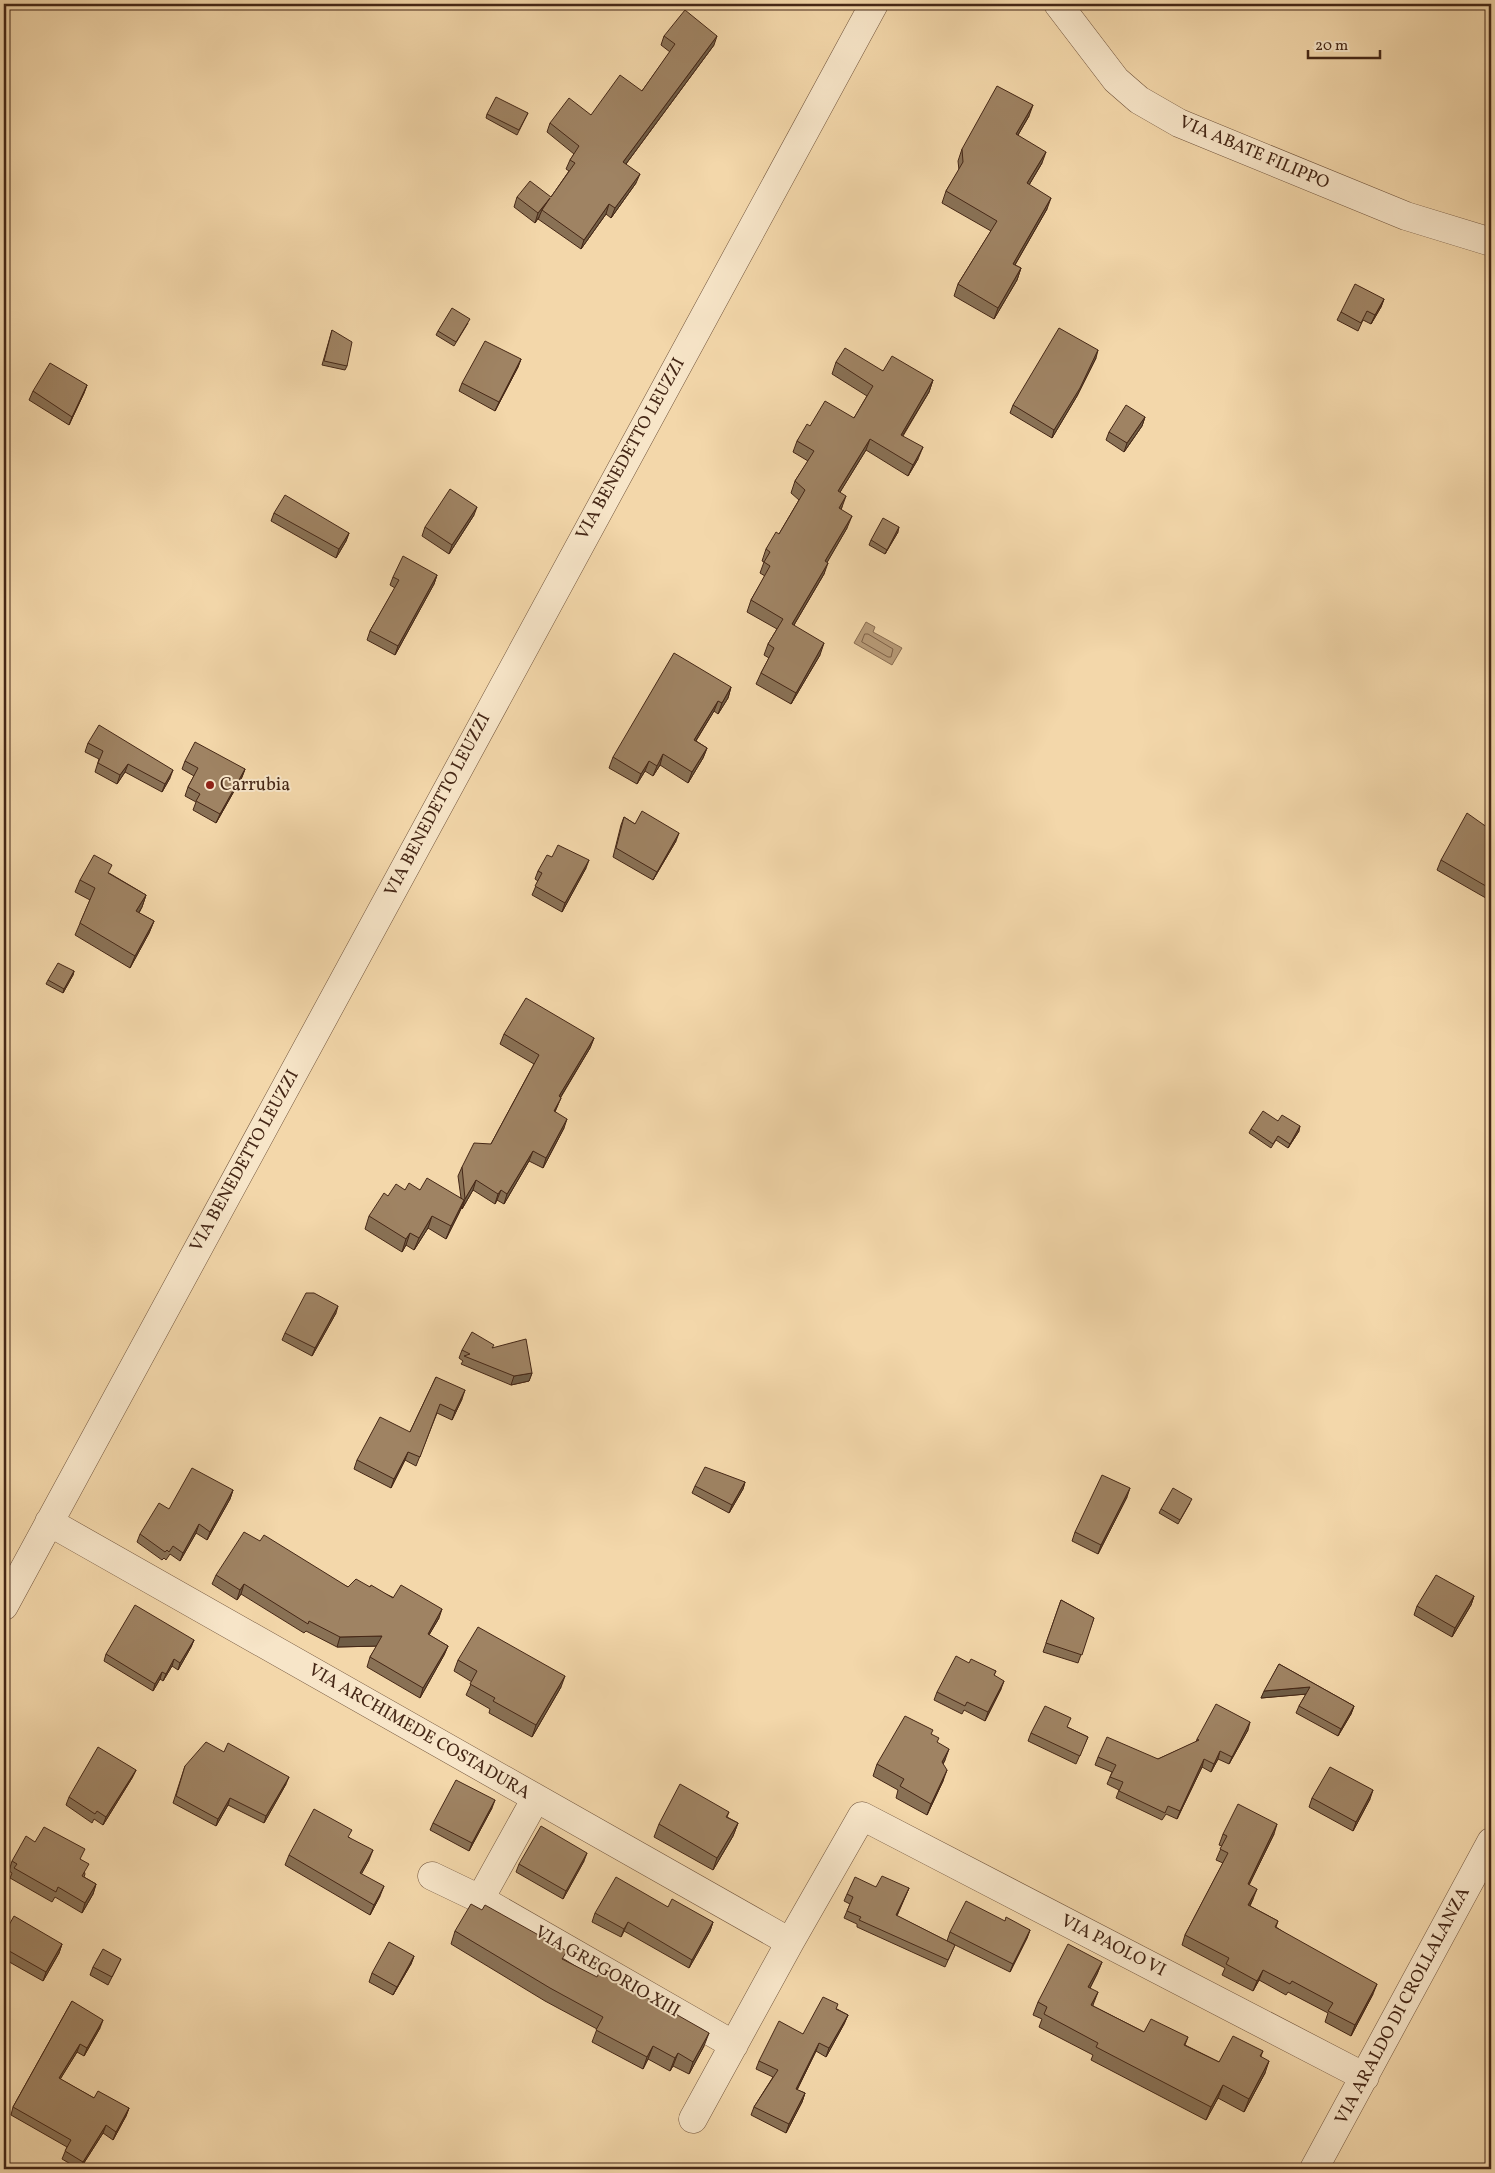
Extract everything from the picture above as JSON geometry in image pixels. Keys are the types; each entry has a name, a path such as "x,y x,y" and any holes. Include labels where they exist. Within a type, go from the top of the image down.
{"street":[{"name":"VIA BENEDETTO LEUZZI","path":"4,1606 874,4"},
{"name":"VIA ABATE FILIPPO","path":"1058,4 1116,80 1139,100 1179,123 1406,216 1491,242"},
{"name":"VIA ARCHIMEDE COSTADURA","path":"49,1522 790,1942"},
{"path":"480,1900 536,1798"},
{"name":"VIA PAOLO VI","path":"790,1942 862,1816 1365,2077"},
{"name":"VIA ARALDO DI CROLLALANZA","path":"1314,2169 1491,1842"},
{"name":"VIA GREGORIO XIII","path":"432,1876 480,1900 734,2045"},
{"path":"693,2118 790,1942"}],"water":[{"path":"866,622 875,627 873,632 902,648 892,665 854,643"}],"building":[{"path":"685,10 717,36 623,162 640,174 615,208 609,204 584,240 542,210 550,198 538,213 517,197 530,181 551,197 575,163 570,160 579,146 550,123 569,98 591,115 620,75 642,91 675,44 664,36"},
{"path":"997,86 1033,105 1016,134 1046,152 1027,183 1051,198 1013,264 1021,268 998,308 958,284 997,221 946,191 963,162 962,149"},
{"path":"496,97 528,113 519,130 487,114"},
{"path":"1355,284 1384,299 1375,315 1367,311 1361,323 1341,312"},
{"path":"452,308 470,319 456,342 438,331"},
{"path":"1059,328 1098,350 1080,388 1054,430 1013,405"},
{"path":"332,330 352,342 347,366 324,361"},
{"path":"485,341 521,359 499,402 462,383"},
{"path":"845,348 883,371 892,356 933,380 901,435 923,447 913,465 870,439 838,491 846,496 839,508 852,516 825,561 828,563 792,624 824,643 796,693 761,673 774,648 768,644 783,619 751,600 770,566 764,562 770,552 766,549 776,532 779,534 805,490 795,481 814,451 797,441 807,424 810,426 825,401 854,418 873,386 836,362"},
{"path":"50,363 87,385 72,417 33,391"},
{"path":"1126,405 1145,417 1127,443 1109,432"},
{"path":"450,489 477,507 452,545 425,527"},
{"path":"285,495 349,533 339,549 274,513"},
{"path":"883,518 899,527 887,550 871,540"},
{"path":"403,556 437,575 398,646 370,631 399,580 393,577"},
{"path":"674,653 731,687 722,703 718,701 694,740 707,748 692,772 663,754 657,766 649,761 641,774 613,757"},
{"path":"99,725 173,770 165,784 128,764 120,775 98,763 103,751 88,743"},
{"path":"195,742 245,769 220,814 196,801 200,794 188,787 198,768 185,761"},
{"path":"642,811 679,833 657,872 616,848 624,817 635,824"},
{"path":"1467,813 1491,830 1491,889 1441,860"},
{"path":"558,845 589,860 565,903 535,886 542,873 538,871 547,855 552,857"},
{"path":"94,855 112,865 108,873 146,895 136,911 154,921 135,956 80,923 95,888 80,880"},
{"path":"58,963 74,971 64,989 48,980"},
{"path":"526,998 594,1038 559,1096 561,1098 554,1111 567,1119 546,1158 533,1151 507,1194 501,1190 498,1194 476,1180 465,1199 462,1167 474,1143 491,1144 539,1055 504,1034"},
{"path":"1263,1111 1278,1121 1282,1115 1300,1126 1290,1144 1278,1136 1273,1144 1251,1129"},
{"path":"427,1178 464,1200 451,1226 432,1216 419,1238 410,1233 406,1239 369,1216 384,1193 388,1196 396,1184 405,1190 409,1183 420,1190"},
{"path":"306,1293 314,1293 338,1306 315,1348 285,1333"},
{"path":"472,1332 494,1345 492,1348 526,1339 532,1373 514,1376 464,1356 470,1354 462,1350"},
{"path":"436,1377 465,1390 455,1411 440,1404 420,1457 408,1452 394,1479 357,1460 380,1417 410,1432"},
{"path":"705,1467 745,1482 732,1505 695,1486"},
{"path":"192,1468 233,1490 210,1532 199,1524 183,1553 173,1546 169,1552 167,1550 165,1552 140,1534 159,1503 169,1509"},
{"path":"1102,1475 1130,1488 1101,1545 1075,1532"},
{"path":"1173,1488 1192,1499 1180,1520 1161,1509"},
{"path":"244,1532 260,1541 264,1535 348,1587 356,1579 370,1587 371,1585 393,1598 401,1585 442,1609 428,1634 448,1646 423,1688 370,1657 382,1636 340,1637 309,1621 308,1624 244,1584 240,1590 216,1575"},
{"path":"1436,1575 1474,1596 1455,1628 1417,1606"},
{"path":"1061,1600 1094,1618 1082,1655 1046,1643"},
{"path":"135,1605 194,1640 180,1663 174,1659 166,1674 162,1672 155,1684 106,1654"},
{"path":"478,1627 565,1676 536,1725 493,1701 495,1698 470,1684 477,1671 458,1660"},
{"path":"956,1656 969,1663 971,1659 996,1671 994,1675 1004,1681 988,1712 967,1702 965,1706 937,1692"},
{"path":"1279,1664 1354,1706 1341,1729 1299,1706 1310,1687 1264,1691"},
{"path":"1216,1704 1250,1722 1232,1757 1220,1751 1214,1764 1204,1759 1180,1811 1168,1806 1165,1813 1119,1791 1123,1782 1110,1777 1116,1765 1098,1757 1107,1737 1158,1759 1199,1740 1197,1739"},
{"path":"1045,1706 1071,1718 1067,1727 1088,1737 1080,1756 1031,1733"},
{"path":"905,1716 933,1730 931,1734 939,1738 937,1742 949,1749 942,1762 947,1770 931,1804 900,1786 904,1779 877,1764"},
{"path":"206,1742 224,1752 228,1743 289,1777 266,1816 230,1798 218,1819 176,1796 185,1766"},
{"path":"98,1747 136,1770 106,1817 97,1811 95,1814 69,1797"},
{"path":"1330,1767 1373,1790 1356,1822 1312,1798"},
{"path":"456,1780 495,1800 472,1843 433,1823"},
{"path":"680,1784 729,1812 726,1817 738,1823 717,1858 659,1824"},
{"path":"1238,1804 1277,1824 1248,1884 1257,1889 1248,1905 1278,1921 1275,1927 1377,1984 1355,2025 1328,2011 1333,2003 1292,1981 1290,1984 1263,1970 1257,1981 1226,1964 1229,1958 1185,1935 1228,1853 1220,1849 1227,1836 1223,1834"},
{"path":"314,1809 352,1830 348,1837 373,1850 360,1873 384,1886 374,1905 289,1855"},
{"path":"541,1826 587,1853 566,1891 519,1864"},
{"path":"44,1827 85,1849 80,1859 89,1864 82,1876 96,1884 85,1903 58,1887 56,1892 14,1868 17,1864 12,1861 26,1836 35,1842"},
{"path":"882,1876 909,1888 896,1915 955,1945 948,1960 859,1920 861,1917 847,1911 853,1897 847,1894 855,1877 876,1887"},
{"path":"616,1877 668,1907 672,1899 713,1922 692,1960 628,1922 624,1929 595,1913"},
{"path":"966,1901 1005,1921 1006,1917 1030,1930 1013,1964 950,1932"},
{"path":"471,1904 482,1910 485,1905 567,1951 562,1959 597,1977 600,1971 709,2033 693,2062 678,2053 675,2058 653,2046 647,2057 596,2030 603,2017 550,1988 455,1931"},
{"path":"14,1916 62,1944 46,1972 4,1948 4,1934"},
{"path":"389,1942 414,1956 397,1987 372,1973"},
{"path":"1068,1944 1102,1962 1088,1987 1098,1992 1091,2005 1144,2032 1151,2019 1188,2037 1184,2045 1219,2062 1233,2036 1263,2051 1260,2056 1269,2061 1249,2099 1223,2085 1211,2107 1096,2047 1098,2043 1044,2014 1047,2007 1038,2002"},
{"path":"103,1949 121,1959 112,1977 93,1967"},
{"path":"823,1997 838,2004 836,2009 848,2015 829,2048 819,2043 796,2089 805,2093 789,2124 754,2107 778,2070 759,2061 779,2021 803,2034"},
{"path":"72,2001 103,2020 87,2048 80,2044 59,2078 94,2098 98,2091 129,2108 116,2132 106,2125 83,2162 65,2151 71,2140 13,2107"}],"place":[{"name":"Carrubia","path":"210,785"}]}
